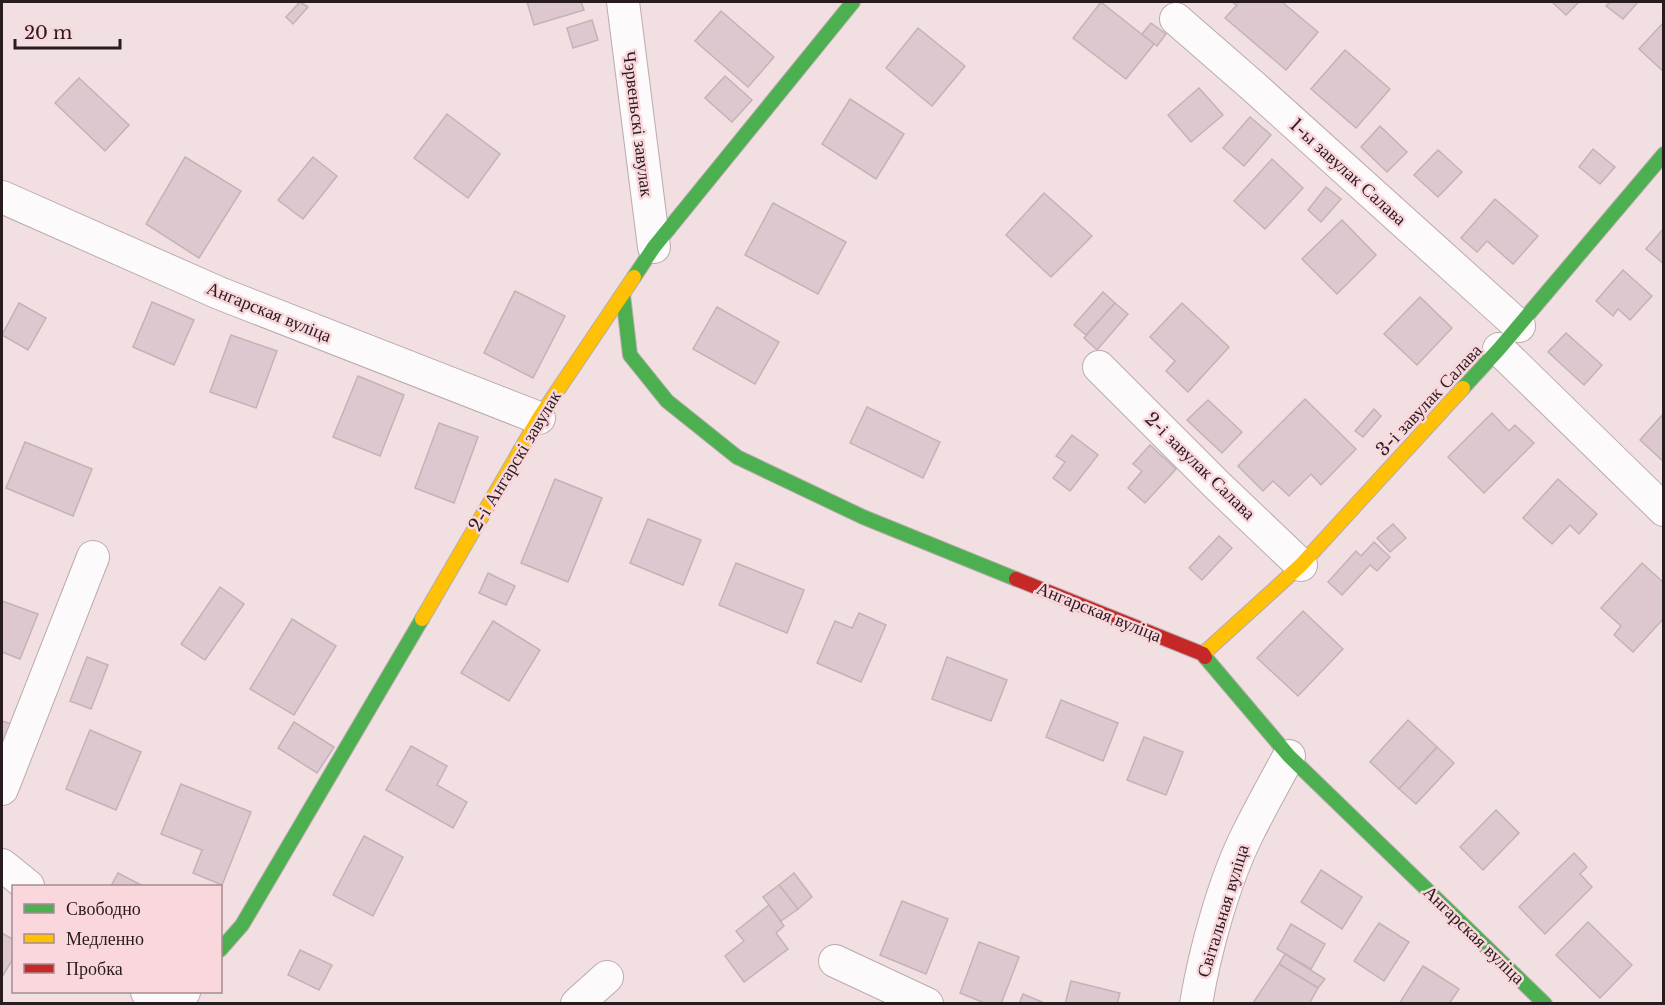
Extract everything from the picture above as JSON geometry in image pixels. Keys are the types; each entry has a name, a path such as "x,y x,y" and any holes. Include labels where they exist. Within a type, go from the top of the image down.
{"street":[{"name":"Чэрвеньскі завулак","path":"623,2 654,247"},
{"name":"2-і Ангарскі завулак","path":"222,948 242,925 539,418 654,247 853,2"},
{"name":"1-ы завулак Салава","path":"1176,19 1254,87 1509,338 1664,510"},
{"name":"3-і завулак Салава","path":"1203,654 1301,565 1509,338 1664,153"},
{"name":"Ангарская вуліца","path":"2,197 219,293 539,418"},
{"name":"Ангарская вуліца","path":"623,296 630,355 667,400 737,457 863,517 1203,654 1289,756 1545,1004"},
{"name":"2-і завулак Салава","path":"1099,367 1301,565"},
{"path":"2,789 93,557"},
{"name":"Світальная вуліца","path":"1196,1004 1209,943 1232,872 1247,834 1289,756"},
{"path":"2,865 27,885"},
{"path":"835,961 927,1004"},
{"path":"577,1004 607,977"},
{"path":"148,993 160,1004"}],"building":[{"path":"300,2 308,7 293,24 286,17"},
{"path":"527,2 581,2 584,10 534,25"},
{"path":"1101,2 1154,44 1126,79 1073,38"},
{"path":"1232,2 1282,2 1318,32 1286,70 1225,18 1237,5"},
{"path":"1552,2 1579,2 1566,15"},
{"path":"1610,2 1638,2 1623,19 1606,6"},
{"path":"721,11 774,57 748,87 695,41"},
{"path":"592,20 598,40 573,48 567,28"},
{"path":"1664,22 1664,72 1639,49"},
{"path":"1151,23 1166,34 1157,46 1142,34"},
{"path":"918,28 965,66 932,106 886,68"},
{"path":"1345,50 1390,89 1356,128 1311,89"},
{"path":"725,76 752,100 732,122 705,98"},
{"path":"79,78 129,125 105,151 55,103"},
{"path":"1199,88 1223,115 1191,142 1168,115"},
{"path":"850,99 904,134 876,179 822,144"},
{"path":"447,114 500,154 468,198 414,158"},
{"path":"1250,117 1271,135 1244,166 1223,148"},
{"path":"1380,126 1407,152 1387,172 1361,147"},
{"path":"1593,149 1615,167 1600,184 1579,167"},
{"path":"1438,150 1462,172 1438,197 1414,175"},
{"path":"185,157 241,191 199,258 146,224"},
{"path":"313,157 337,176 303,219 278,200"},
{"path":"1272,159 1303,188 1265,229 1234,201"},
{"path":"1326,187 1341,199 1321,222 1308,210"},
{"path":"1044,193 1092,236 1051,277 1006,235"},
{"path":"1495,199 1538,236 1513,264 1487,241 1477,252 1461,238"},
{"path":"773,203 846,242 818,294 745,255"},
{"path":"1342,220 1376,255 1337,294 1302,259"},
{"path":"1664,228 1664,264 1646,249"},
{"path":"1623,270 1652,296 1630,320 1618,309 1613,316 1596,301"},
{"path":"515,291 565,316 533,378 484,353"},
{"path":"1103,292 1115,303 1086,335 1074,325"},
{"path":"1420,297 1452,328 1417,365 1384,334"},
{"path":"152,302 194,320 174,365 133,347"},
{"path":"19,303 46,318 28,350 2,335"},
{"path":"1115,303 1128,314 1097,350 1084,338"},
{"path":"1182,303 1229,347 1188,392 1166,371 1175,361 1150,337"},
{"path":"717,307 779,342 755,384 693,349"},
{"path":"1566,333 1602,365 1584,385 1548,352"},
{"path":"231,335 277,351 256,408 210,392"},
{"path":"358,376 404,395 380,456 333,437"},
{"path":"1305,399 1356,449 1321,485 1311,474 1289,496 1273,481 1263,491 1238,466"},
{"path":"1208,400 1242,432 1222,453 1187,420"},
{"path":"867,407 940,442 923,478 850,443"},
{"path":"1374,409 1381,416 1363,437 1355,431"},
{"path":"1492,413 1509,431 1515,425 1534,443 1484,493 1448,457"},
{"path":"1664,413 1664,462 1640,440"},
{"path":"439,423 478,437 454,503 415,488"},
{"path":"1072,435 1098,455 1070,491 1053,478 1065,462 1056,456"},
{"path":"25,442 92,469 73,516 6,488"},
{"path":"1150,445 1176,469 1145,503 1128,488 1142,471 1133,464"},
{"path":"555,479 602,498 568,582 521,563"},
{"path":"1558,479 1597,514 1579,534 1570,525 1552,544 1523,518"},
{"path":"648,519 701,540 683,585 630,563"},
{"path":"1393,524 1406,538 1390,552 1377,538"},
{"path":"1219,536 1232,548 1202,580 1189,568"},
{"path":"1374,542 1390,557 1377,571 1370,565 1342,595 1328,582 1356,551 1361,556"},
{"path":"736,563 804,590 787,633 719,605"},
{"path":"1642,563 1664,583 1664,618 1633,652 1614,635 1621,626 1601,608"},
{"path":"488,573 515,586 506,605 479,593"},
{"path":"220,587 244,604 205,660 181,644"},
{"path":"2,601 38,614 20,659 2,652"},
{"path":"1303,611 1343,649 1298,696 1257,658"},
{"path":"859,613 886,625 861,682 817,663 835,621 852,628"},
{"path":"292,619 336,646 294,715 250,689"},
{"path":"493,621 540,650 509,701 461,673"},
{"path":"87,657 108,665 91,709 70,701"},
{"path":"947,657 1007,680 991,721 932,699"},
{"path":"1061,700 1118,723 1103,761 1046,737"},
{"path":"1408,720 1437,747 1399,789 1370,762"},
{"path":"2,721 12,724 2,753"},
{"path":"294,722 334,747 317,773 278,748"},
{"path":"90,730 141,752 116,810 66,789"},
{"path":"1144,737 1183,752 1166,795 1127,780"},
{"path":"411,746 447,766 437,785 467,802 453,828 386,790"},
{"path":"1437,747 1454,763 1416,804 1399,789"},
{"path":"181,784 251,812 222,885 193,873 202,850 161,834"},
{"path":"1496,810 1519,833 1483,870 1460,847"},
{"path":"364,836 403,857 373,916 333,895"},
{"path":"1574,853 1587,867 1580,874 1592,887 1545,934 1519,907"},
{"path":"1321,870 1362,897 1342,929 1301,902"},
{"path":"118,873 141,885 112,885"},
{"path":"794,873 812,897 798,909 779,885"},
{"path":"779,885 798,909 781,921 763,897"},
{"path":"902,901 948,919 926,974 880,955"},
{"path":"769,905 784,926 776,933 788,949 744,982 725,956 744,941 736,931"},
{"path":"1588,922 1632,965 1600,998 1556,955"},
{"path":"1379,923 1409,942 1384,981 1354,961"},
{"path":"1291,924 1325,944 1311,969 1277,949"},
{"path":"2,933 12,939 12,960 2,977"},
{"path":"979,942 1019,957 1001,1004 987,1004 960,993"},
{"path":"300,950 332,965 319,990 288,975"},
{"path":"1285,954 1325,979 1318,988 1279,964"},
{"path":"1279,964 1318,988 1309,1004 1253,1003"},
{"path":"1423,966 1459,989 1449,1004 1399,1004"},
{"path":"1071,981 1120,993 1117,1004 1065,1004"},
{"path":"1023,994 1042,1002 1041,1004 1019,1004"}],"traffic: fast":[{"path":"634,277 654,247 853,2"},
{"path":"1463,388 1499,349 1664,154"},
{"path":"623,295 630,355 667,401 737,457 863,517 1016,579"},
{"path":"222,948 242,925 422,619"},
{"path":"1205,657 1289,756 1545,1004"}],"traffic: slow":[{"path":"422,619 539,418 634,277"},
{"path":"1203,654 1301,565 1463,388"}],"traffic: jam":[{"path":"1016,579 1203,654 1205,657"}]}
